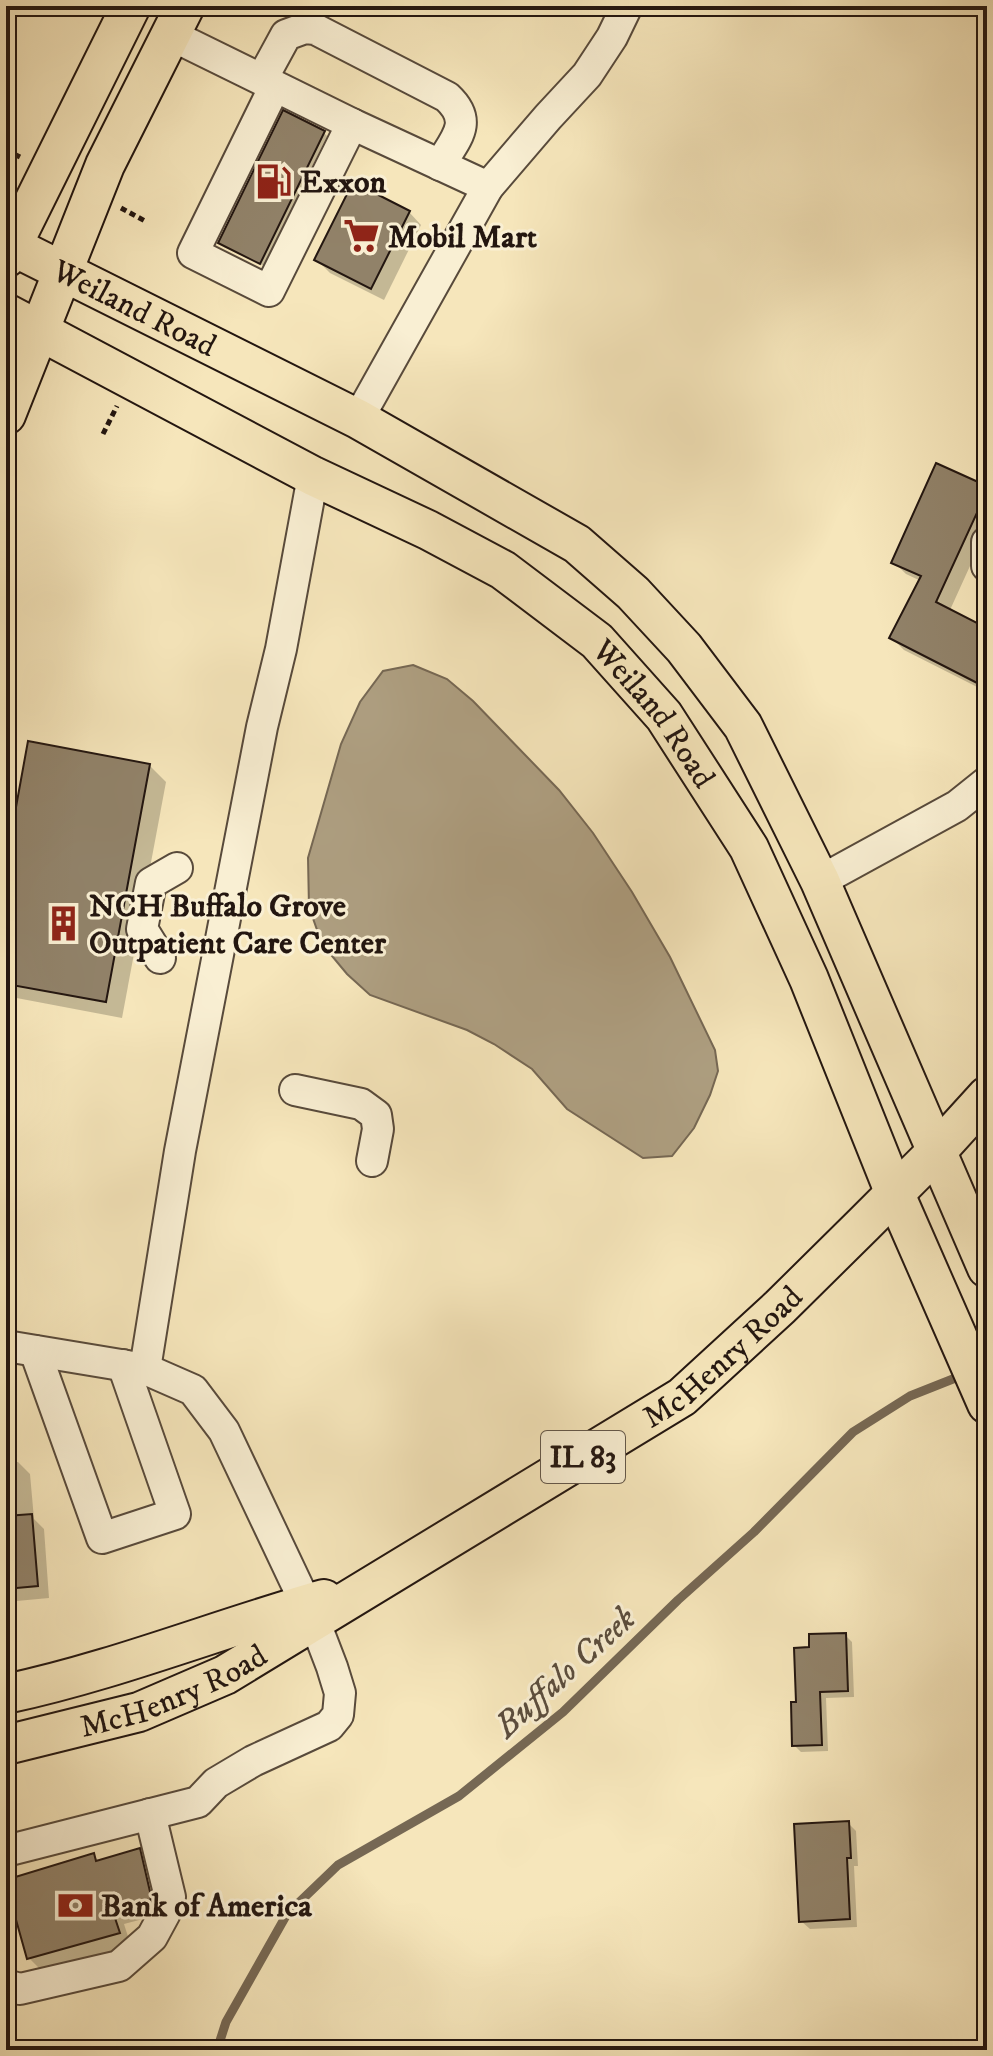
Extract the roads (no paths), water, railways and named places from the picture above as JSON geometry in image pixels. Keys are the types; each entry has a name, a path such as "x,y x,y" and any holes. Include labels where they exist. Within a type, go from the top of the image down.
{"main road":[{"path":"8,249 131,6"},
{"path":"6,415 105,165 178,20"},
{"name":"Weiland Road","path":"8,249 63,270 358,419 577,544 633,593 684,648 743,726 820,881 987,1268"},
{"name":"Weiland Road","path":"6,313 313,476 428,530 503,570 597,641 664,716 749,848 809,979 895,1194 987,1404"},
{"name":"McHenry Road","path":"6,1694 310,1612 369,1586 682,1397 780,1307 895,1194 987,1096"},
{"name":"McHenry Road","path":"6,1745 139,1712 225,1675 310,1612"}],"lane":[{"path":"358,419 488,187 587,75 612,37 627,6"},
{"path":"178,20 268,83 488,187"},
{"path":"352,124 269,291 193,253 286,35 305,28 315,29 447,97 458,108 462,118 459,133 440,165"},
{"path":"21,1349 102,1538 175,1514 134,1367 180,1151 262,727 281,649 313,476"},
{"path":"987,542 987,566"},
{"path":"820,881 957,806 987,782"},
{"path":"160,958 142,929 151,883 177,868"},
{"path":"295,1090 361,1104 376,1115 378,1129 372,1161"},
{"path":"6,1851 198,1802 216,1783 253,1761 329,1726 338,1715 341,1702 332,1667 310,1612 224,1431 193,1390 134,1367 21,1349"},
{"path":"6,1985 20,1989 119,1966 152,1937 170,1897 150,1814"}],"waterway":[{"name":"Buffalo Creek","path":"217,2050 226,2022 287,1914 338,1865 459,1796 563,1712 678,1600 754,1532 853,1432 910,1396 963,1375"}],"place":[{"name":"Exxon","path":"274,181"},
{"name":"Mobil Mart","path":"362,236"},
{"name":"NCH Buffalo Grove Outpatient Care Center","path":"63,923"},
{"name":"Bank of America","path":"75,1905"}]}
